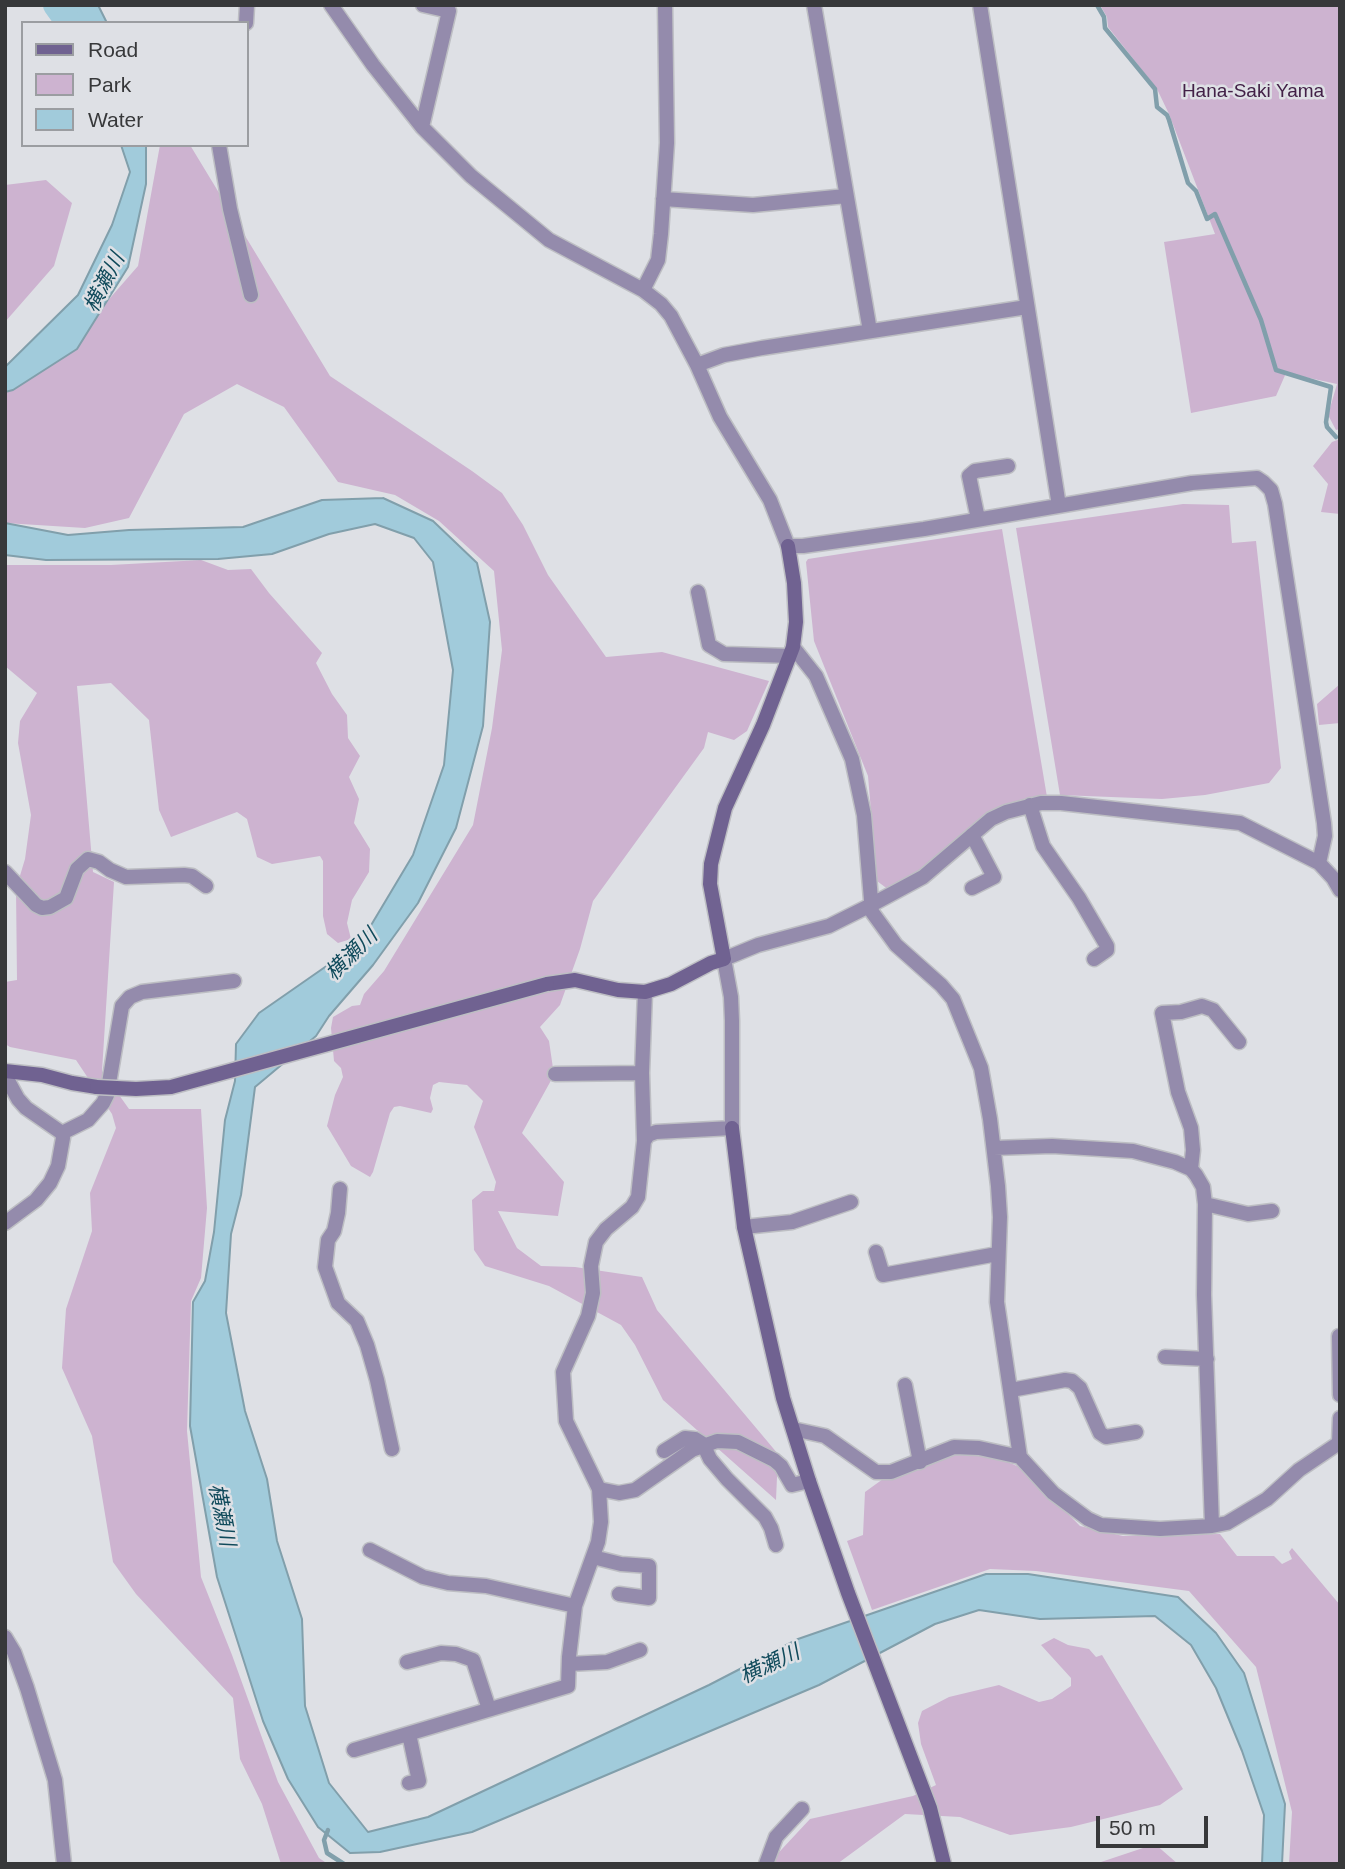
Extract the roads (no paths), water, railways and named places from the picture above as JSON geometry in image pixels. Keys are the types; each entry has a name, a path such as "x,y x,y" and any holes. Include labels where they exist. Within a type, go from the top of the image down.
{"street":[{"path":"422,127 449,11 423,5"},
{"path":"643,290 658,260 663,198 667,143 665,5"},
{"path":"814,5 870,331"},
{"path":"980,5 1059,506"},
{"path":"337,7 373,65 422,127 487,190 549,240 643,290 661,304 671,316 697,365 720,417 770,500 788,546 796,622 792,652 763,725 725,808 717,836 710,884 731,997 732,1128 744,1227 793,1429 848,1593 930,1808 944,1864"},
{"path":"219,147 230,209 251,295"},
{"path":"663,198 753,205 846,195"},
{"path":"697,365 724,355 1027,307"},
{"path":"978,519 970,476 975,471 1008,466"},
{"path":"788,546 803,547 1192,483 1257,478 1270,490 1276,512 1324,822 1325,836 1319,863"},
{"path":"698,592 709,645 724,654 792,652 816,676 852,759 864,815 872,912 884,932 953,999 981,1068 994,1148 1000,1217 997,1302 1020,1457 1053,1493 1088,1519 1101,1525 1160,1529 1212,1526 1227,1523 1267,1499 1298,1470 1339,1443 1340,1418"},
{"path":"62,1133 26,1108 18,1099 5,1073 42,1075 97,1087 171,1087 547,984 575,980 618,990 645,992 671,984 711,963 758,945 828,926 872,905 923,877 991,819 1030,805 1061,803 1240,823 1319,863 1340,890"},
{"path":"1030,805 1043,846 1079,898 1107,946 1107,950 1094,959"},
{"path":"972,835 994,877 972,888"},
{"path":"5,872 42,908 50,908 66,898 76,869 88,859 126,877 184,875 192,876 206,886"},
{"path":"62,1133 88,1120 107,1095 122,1006 130,997 142,992 234,981"},
{"path":"354,1750 568,1686 575,1606 593,1557 601,1522 599,1489 566,1421 562,1384 564,1372 588,1316 593,1293 591,1266 596,1242 606,1229 632,1208 638,1197 644,1141 642,1073 645,992"},
{"path":"1191,1169 1191,1128 1178,1092 1162,1013 1181,1012 1202,1006 1213,1010 1238,1042"},
{"path":"555,1074 642,1073"},
{"path":"644,1141 648,1135 656,1132 732,1128"},
{"path":"5,1223 36,1200 50,1183 62,1150 62,1133"},
{"path":"994,1148 1052,1146 1133,1151 1191,1169 1203,1187 1212,1526"},
{"path":"340,1189 338,1213 334,1231 328,1240 325,1267 338,1303 357,1321 367,1345 392,1449"},
{"path":"744,1227 792,1222 851,1202"},
{"path":"1205,1204 1248,1214 1272,1211"},
{"path":"876,1252 883,1275 997,1254"},
{"path":"1339,1336 1340,1395"},
{"path":"1166,1357 1207,1359"},
{"path":"1011,1390 1072,1381 1080,1388 1100,1433 1106,1437 1136,1432"},
{"path":"905,1385 920,1462"},
{"path":"793,1429 825,1436 876,1472 891,1472 954,1447 979,1448 1020,1457"},
{"path":"664,1451 685,1438 695,1439 703,1444 710,1459 765,1517 776,1545"},
{"path":"599,1489 619,1493 635,1490 703,1444 717,1441 738,1443 774,1460 781,1466 792,1485 809,1481"},
{"path":"370,1550 423,1577 448,1583 486,1586 575,1606"},
{"path":"593,1557 621,1564 649,1566 649,1598 619,1594"},
{"path":"5,1637 14,1652 27,1688 55,1780 65,1864"},
{"path":"569,1664 607,1662 640,1650"},
{"path":"407,1662 441,1653 456,1654 473,1660 489,1709"},
{"path":"409,1734 419,1781 409,1783"},
{"path":"766,1864 776,1837 803,1809"}],"water":[{"path":"68,5 98,5 106,21 74,21"},
{"name":"横瀬川","path":"122,147 146,147 146,184 128,267 77,349 13,390 5,392 5,367 78,295 112,225 130,172"},
{"name":"横瀬川","path":"383,498 433,521 477,563 490,622 483,726 456,828 418,903 316,1036 255,1087 241,1195 231,1234 226,1313 245,1411 267,1479 277,1541 302,1619 305,1706 329,1783 368,1832 428,1817 709,1685 798,1639 986,1574 1028,1574 1178,1597 1216,1633 1244,1673 1285,1804 1282,1864 1262,1864 1264,1815 1216,1688 1191,1645 1155,1616 1040,1619 979,1610 935,1624 819,1685 472,1832 380,1852 350,1853 318,1827 288,1779 263,1721 217,1577 190,1426 193,1302 205,1281 214,1232 225,1120 235,1081 236,1044 259,1013 361,942 413,855 444,765 453,670 433,562 414,538 375,524 329,534 272,554 218,559 46,560 5,555 5,523 68,535 129,530 243,527 322,500"}],"waterway":[{"path":"56,5 68,21"},
{"path":"1097,5 1104,17 1105,28 1155,89 1157,107 1167,115 1188,183 1196,191 1207,219 1215,214 1261,320 1276,370 1331,387 1326,422 1336,437"},
{"path":"328,1830 324,1840 327,1853 344,1864"}],"park label":[{"name":"Hana-Saki Yama","path":"1253,92"}]}
